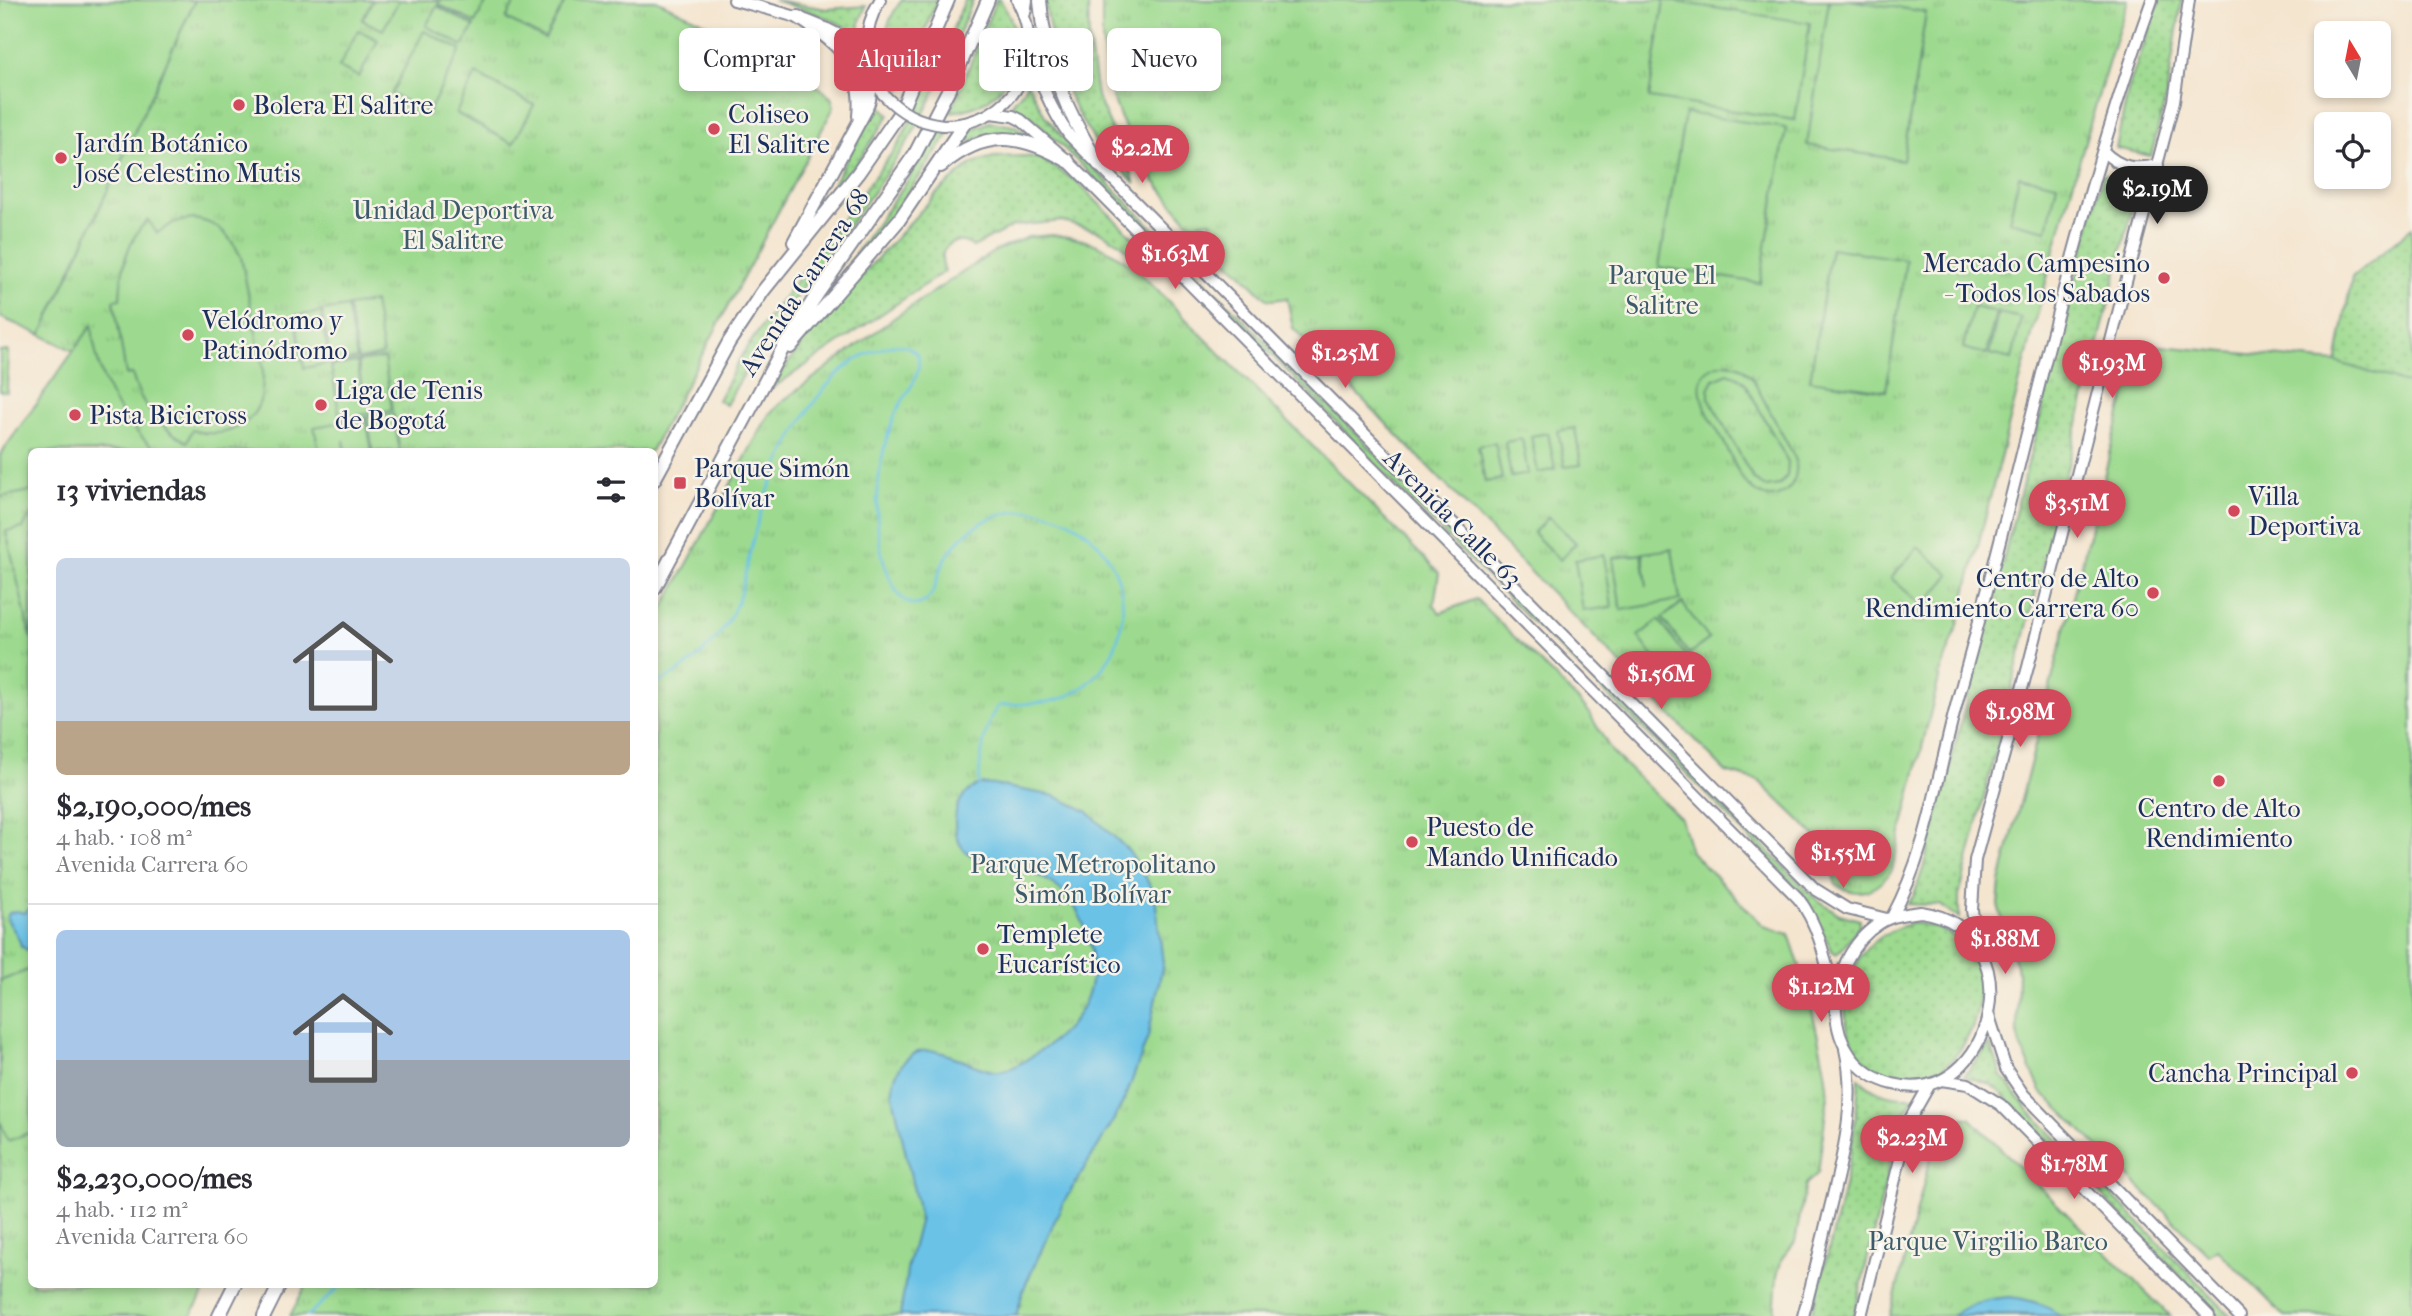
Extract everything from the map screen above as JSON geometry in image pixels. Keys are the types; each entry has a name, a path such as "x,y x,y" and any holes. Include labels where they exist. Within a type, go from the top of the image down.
{"main road":[{"path":"734,0 798,17 834,31"},
{"path":"868,28 880,0"},
{"name":"Avenida Carrera 68","path":"658,473 729,342 783,264 858,173 894,121 913,84 948,0"},
{"name":"Avenida Carrera 68","path":"658,581 800,320 915,154 954,79 988,0"},
{"name":"Avenida Calle 63","path":"1017,0 1025,7 1028,28"},
{"path":"1040,0 1045,39 1065,104 1100,166"},
{"path":"1889,918 1914,871 2113,111 2152,0"},
{"path":"2189,0 2178,85 2028,667 1975,860 1972,911 1977,944 1989,977 1989,1016 2006,1069 2024,1095 2239,1316"},
{"path":"798,17 828,37 848,57 859,92 856,130"},
{"path":"783,264 856,130 870,91"},
{"path":"881,91 895,107 910,116 926,123 943,125 964,124 991,113 1002,106 1013,91"},
{"name":"Avenida Calle 63","path":"1044,91 1069,135 1815,889 1847,909 1889,918"},
{"name":"Avenida Calle 63","path":"991,113 1021,120 1068,161 1798,898 1808,912 1820,943 1834,997"},
{"path":"770,371 899,220 964,124"},
{"path":"930,176 967,148 1000,139 1025,141 1068,161"},
{"path":"2103,151 2112,161 2127,168 2158,165"},
{"path":"1358,454 1373,441"},
{"path":"1803,1316 1844,1151 1849,1072 1835,1015 1834,997 1843,968 1866,933 1889,918 1921,912 1937,915 1962,928 1977,944"},
{"path":"1861,1316 1910,1119 1936,1082 1962,1064 1977,1042 1989,1016"},
{"path":"1843,1043 1855,1060 1880,1080 1908,1086 1936,1082 1968,1084 2001,1105 2209,1316"},
{"path":"219,1316 233,1288"},
{"path":"264,1316 278,1288"}],"green space":[{"name":"Jardín Botánico José Celestino Mutis","path":"0,0 195,0 41,335 0,317"},
{"name":"Unidad Deportiva El Salitre","path":"195,0 656,0 716,28 679,28 679,91 820,91 820,88 831,97 834,107 653,448 28,448 28,1288 206,1288 191,1316 0,1316 0,455 74,351 41,335"},
{"path":"373,0 399,0 383,30 362,20"},
{"path":"440,0 479,0 486,3 475,23 438,4"},
{"path":"516,0 566,0 545,39 506,19"},
{"path":"774,0 827,9 866,6 860,28 847,28"},
{"path":"902,0 937,0 926,28 888,28"},
{"path":"965,0 973,0 962,28 953,28"},
{"path":"996,0 1000,0 1013,28 985,28"},
{"path":"1045,0 1088,0 1089,28 1049,28"},
{"name":"Parque El Salitre","path":"1102,0 2128,0 2059,233 1958,625 1940,674 1892,870 1881,883 1860,892 1836,885 1824,844 1759,781 1726,772 1293,328 1287,298 1267,299 1217,250 1211,221 1193,224 1187,221 1145,169 1111,91 1221,91 1221,28 1107,28 1107,76 1102,39"},
{"path":"1664,0 1810,23 1795,120 1649,98"},
{"path":"1829,0 1849,0 1926,12 1903,160 1807,145"},
{"path":"2160,0 2182,0 2166,97 2151,156 2116,148 2129,86"},
{"path":"437,6 474,26 463,46 426,26"},
{"path":"358,30 378,40 359,77 339,67"},
{"path":"424,31 461,50 428,113 391,94"},
{"path":"979,42 979,91 998,91 989,99 972,107 951,112 959,91 965,91 965,77"},
{"path":"1093,68 1097,96 1136,184 1095,141 1067,91 1093,91"},
{"path":"476,74 534,105 513,144 456,113"},
{"path":"925,91 935,91 908,141 768,336 726,405 718,400 757,333 898,145"},
{"path":"1023,91 1032,91 1045,116 1061,135 1815,898 1839,914 1860,920 1860,925 1840,951 1836,954 1833,952 1804,896 1648,734 1391,481 1313,397 1151,233 1031,116 1012,104"},
{"path":"878,103 889,115 857,163 814,218"},
{"path":"1685,113 1786,128 1760,283 1659,267"},
{"path":"990,122 1015,126 1030,136 991,135 956,149 972,129"},
{"path":"950,132 879,235 834,284 908,180 935,133"},
{"path":"1025,156 1042,159 1077,182 1154,258 1146,268 1121,244 1098,231 1062,221 1013,226 973,247 959,241 953,242 944,250 942,256 945,271 768,391 813,329 937,193 973,163 994,157"},
{"path":"2103,174 2139,183 1959,896 1959,918 1940,905 1907,904 1914,895 1923,869"},
{"path":"2019,176 2057,184 2047,230 2009,221"},
{"name":"Velódromo y Patinódromo","path":"193,219 210,223 222,231 241,257 263,380 257,409 243,424 224,432 192,430 187,442 159,422 140,396 132,374 126,375 114,300 120,299 123,267 130,246 148,220 157,233 175,222"},
{"path":"2412,228 2412,386 2336,363 2352,277"},
{"name":"Parque Metropolitano Simón Bolívar","path":"1052,235 1076,238 1097,245 1136,269 1439,573 1434,604 1440,613 1476,599 1586,708 1612,752 1681,819 1691,852 1764,926 1789,934 1808,991 1828,1095 1818,1173 1806,1184 1795,1242 1782,1258 1777,1276 1774,1316 290,1316 304,1288 658,1288 658,618 769,414 894,318 995,251 1028,237"},
{"path":"1831,248 1906,260 1886,391 1810,380"},
{"path":"374,302 383,355 358,360 348,306"},
{"path":"347,307 357,359 331,364 322,311"},
{"path":"1973,307 1996,312 1986,354 1963,348"},
{"path":"321,312 330,363 304,368 295,316"},
{"path":"1998,313 2021,318 2012,359 1989,354"},
{"name":"Pista Bicicross","path":"92,325 98,362 111,396 131,425 154,448 28,448 28,492 0,497 0,455"},
{"name":"Centro de Alto Rendimiento","path":"2138,344 2336,362 2412,385 2412,1316 2284,1316 2217,1249 2209,1255 2041,1091 2020,1045 2017,1033 2018,973 1998,905 2000,882"},
{"path":"0,351 8,351 7,392 0,391"},
{"path":"384,358 392,410 340,418 331,366 357,362 363,396 358,362"},
{"path":"1729,363 1741,367 1751,376 1795,458 1792,484 1781,495 1773,497 1756,492 1745,482 1737,469 1701,395 1700,384 1704,374 1713,367","holes":["1728,373 1745,383 1788,462 1787,476 1779,485 1766,487 1754,480 1709,398 1709,389 1714,379"]},
{"path":"393,413 399,448 372,448 367,417"},
{"path":"366,418 371,448 345,448 344,440 345,448 318,448 314,427"},
{"path":"1575,428 1581,465 1565,467 1558,431"},
{"path":"1548,433 1555,469 1538,473 1531,436"},
{"path":"1522,439 1528,474 1511,477 1505,442"},
{"path":"1495,443 1502,479 1485,482 1478,446"},
{"path":"1549,517 1576,543 1560,560 1533,533"},
{"path":"28,519 28,626 6,531 23,528"},
{"path":"1918,547 1950,575 1923,606 1891,578"},
{"path":"1672,549 1680,600 1621,610 1613,558 1642,554 1647,587 1643,553"},
{"path":"1604,555 1612,607 1583,611 1575,560"},
{"path":"1682,603 1709,639 1689,654 1662,618"},
{"path":"1659,620 1686,656 1665,672 1638,636"},
{"path":"1913,923 1953,936 1974,962 1979,995 1971,1029 1953,1058 1928,1077 1897,1079 1865,1060 1856,1049 1846,1022 1845,1007 1851,977 1864,952 1886,933"},
{"path":"28,970 28,1133 8,1141 0,1121 0,981"},
{"path":"1990,1044 2002,1076 2031,1113 2231,1316 2220,1316 2000,1092 1990,1084 1964,1076"},
{"path":"1859,1078 1884,1094 1914,1097 1900,1121 1854,1316 1811,1316 1848,1168"},
{"name":"Parque Virgilio Barco","path":"1956,1118 1970,1118 2170,1316 1890,1316 1937,1131 1945,1122"}],"water":[{"path":"979,784 1055,796 1087,811 1127,849 1155,896 1163,963 1148,1037 1127,1094 1062,1205 1024,1288 1016,1316 900,1316 908,1265 920,1218 893,1096 894,1081 901,1066 910,1056 921,1051 933,1051 993,1071 1014,1067 1048,1046 1073,1021 1089,991 1092,974 1092,956 1086,930 1076,908 1066,895 1036,874 1021,868 984,861 960,845 956,835 956,809 964,795"},
{"path":"28,910 28,950 21,946 7,917 9,913 17,911 24,913"},
{"path":"2010,1297 2037,1303 2061,1316 1952,1316 1979,1302"}],"waterway":[{"path":"658,683 678,672 709,647 732,614 771,483 783,455 814,402 832,380 852,362 880,349 892,346 908,347 918,355 919,364 915,380 894,417 887,437 877,506 881,552 900,596 910,604 923,603 932,594 944,561 963,536 990,519 1024,511 1048,513 1069,521 1088,534 1104,551 1122,594 1122,619 1114,648 1107,662 1087,684 1075,692 1046,702 998,706 986,732 979,784"},
{"path":"307,1316 338,1288"}],"place":[{"name":"Bolera El Salitre","path":"239,105"},
{"name":"Coliseo El Salitre","path":"714,129"},
{"name":"Jardín Botánico José Celestino Mutis","path":"61,158"},
{"name":"Mercado Campesino - Todos los Sabados","path":"2164,278"},
{"name":"Velódromo y Patinódromo","path":"188,335"},
{"name":"Liga de Tenis de Bogotá","path":"321,405"},
{"name":"Pista Bicicross","path":"75,415"},
{"name":"Parque Simón Bolívar","path":"680,483"},
{"name":"Villa Deportiva","path":"2234,511"},
{"name":"Centro de Alto Rendimiento Carrera 60","path":"2153,593"},
{"name":"Centro de Alto Rendimiento","path":"2219,781"},
{"name":"Puesto de Mando Unificado","path":"1412,842"},
{"name":"Templete Eucarístico","path":"983,949"},
{"name":"Cancha Principal","path":"2352,1073"}]}
